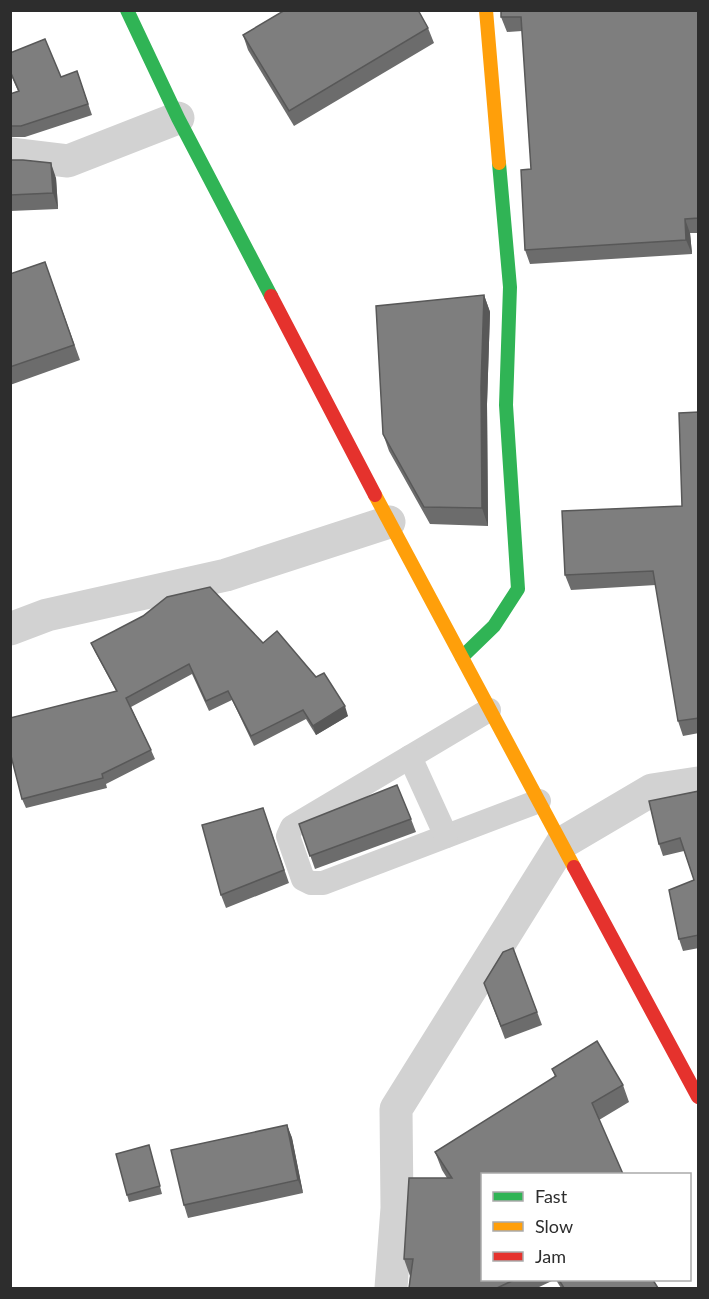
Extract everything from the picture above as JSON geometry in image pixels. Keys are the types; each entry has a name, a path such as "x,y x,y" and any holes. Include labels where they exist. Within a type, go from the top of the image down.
{"main road":[{"path":"127,10 178,118 389,522 699,1097"},
{"path":"462,657 494,627 518,588 506,405 510,287 486,10"}],"street":[{"path":"10,154 69,161 178,118"},
{"path":"10,628 46,615 226,575 389,522"},
{"path":"391,1288 397,1208 396,1109 562,843 652,790 699,783"}],"lane":[{"path":"489,710 292,827 288,836 303,879 311,883 323,883 539,801"},
{"path":"410,757 446,836"}],"building":[{"path":"285,10 418,10 428,28 289,111 243,35"},
{"path":"501,10 699,10 699,218 685,219 686,240 525,250 521,170 531,169 521,17 501,17"},
{"path":"45,39 61,77 77,71 88,104 21,126 10,126 10,94 19,91 10,71 10,53"},
{"path":"10,160 51,163 53,193 10,195"},
{"path":"45,262 74,345 10,367 10,274"},
{"path":"484,295 481,387 482,508 424,507 383,434 376,306"},
{"path":"699,412 699,718 678,721 653,571 565,575 562,511 682,506 679,413"},
{"path":"210,587 263,643 277,631 316,677 324,673 345,706 313,726 303,710 251,736 228,691 206,701 189,664 126,698 151,750 102,774 103,778 22,799 10,752 10,718 117,691 91,643 143,616 167,597"},
{"path":"397,785 411,819 310,856 299,824"},
{"path":"699,791 699,935 679,939 669,890 694,880 680,838 659,844 649,801"},
{"path":"263,808 284,870 221,895 202,825"},
{"path":"513,948 537,1012 501,1026 484,983 503,952"},
{"path":"597,1041 623,1085 592,1103 623,1173 481,1173 481,1281 512,1281 497,1288 409,1288 413,1259 404,1259 409,1178 452,1178 435,1152 556,1076 552,1069"},
{"path":"287,1125 298,1180 184,1205 171,1150"},
{"path":"149,1145 160,1186 127,1195 116,1154"},
{"path":"560,1281 654,1281 658,1288 564,1288"}],"traffic: fast":[{"path":"127,10 178,118 271,296"},
{"path":"462,657 494,626 518,589 506,405 510,287 499,163"}],"traffic: slow":[{"path":"486,10 499,163"},
{"path":"375,495 574,867"}],"traffic: jam":[{"path":"271,296 375,495"},
{"path":"574,867 698,1097"}]}
